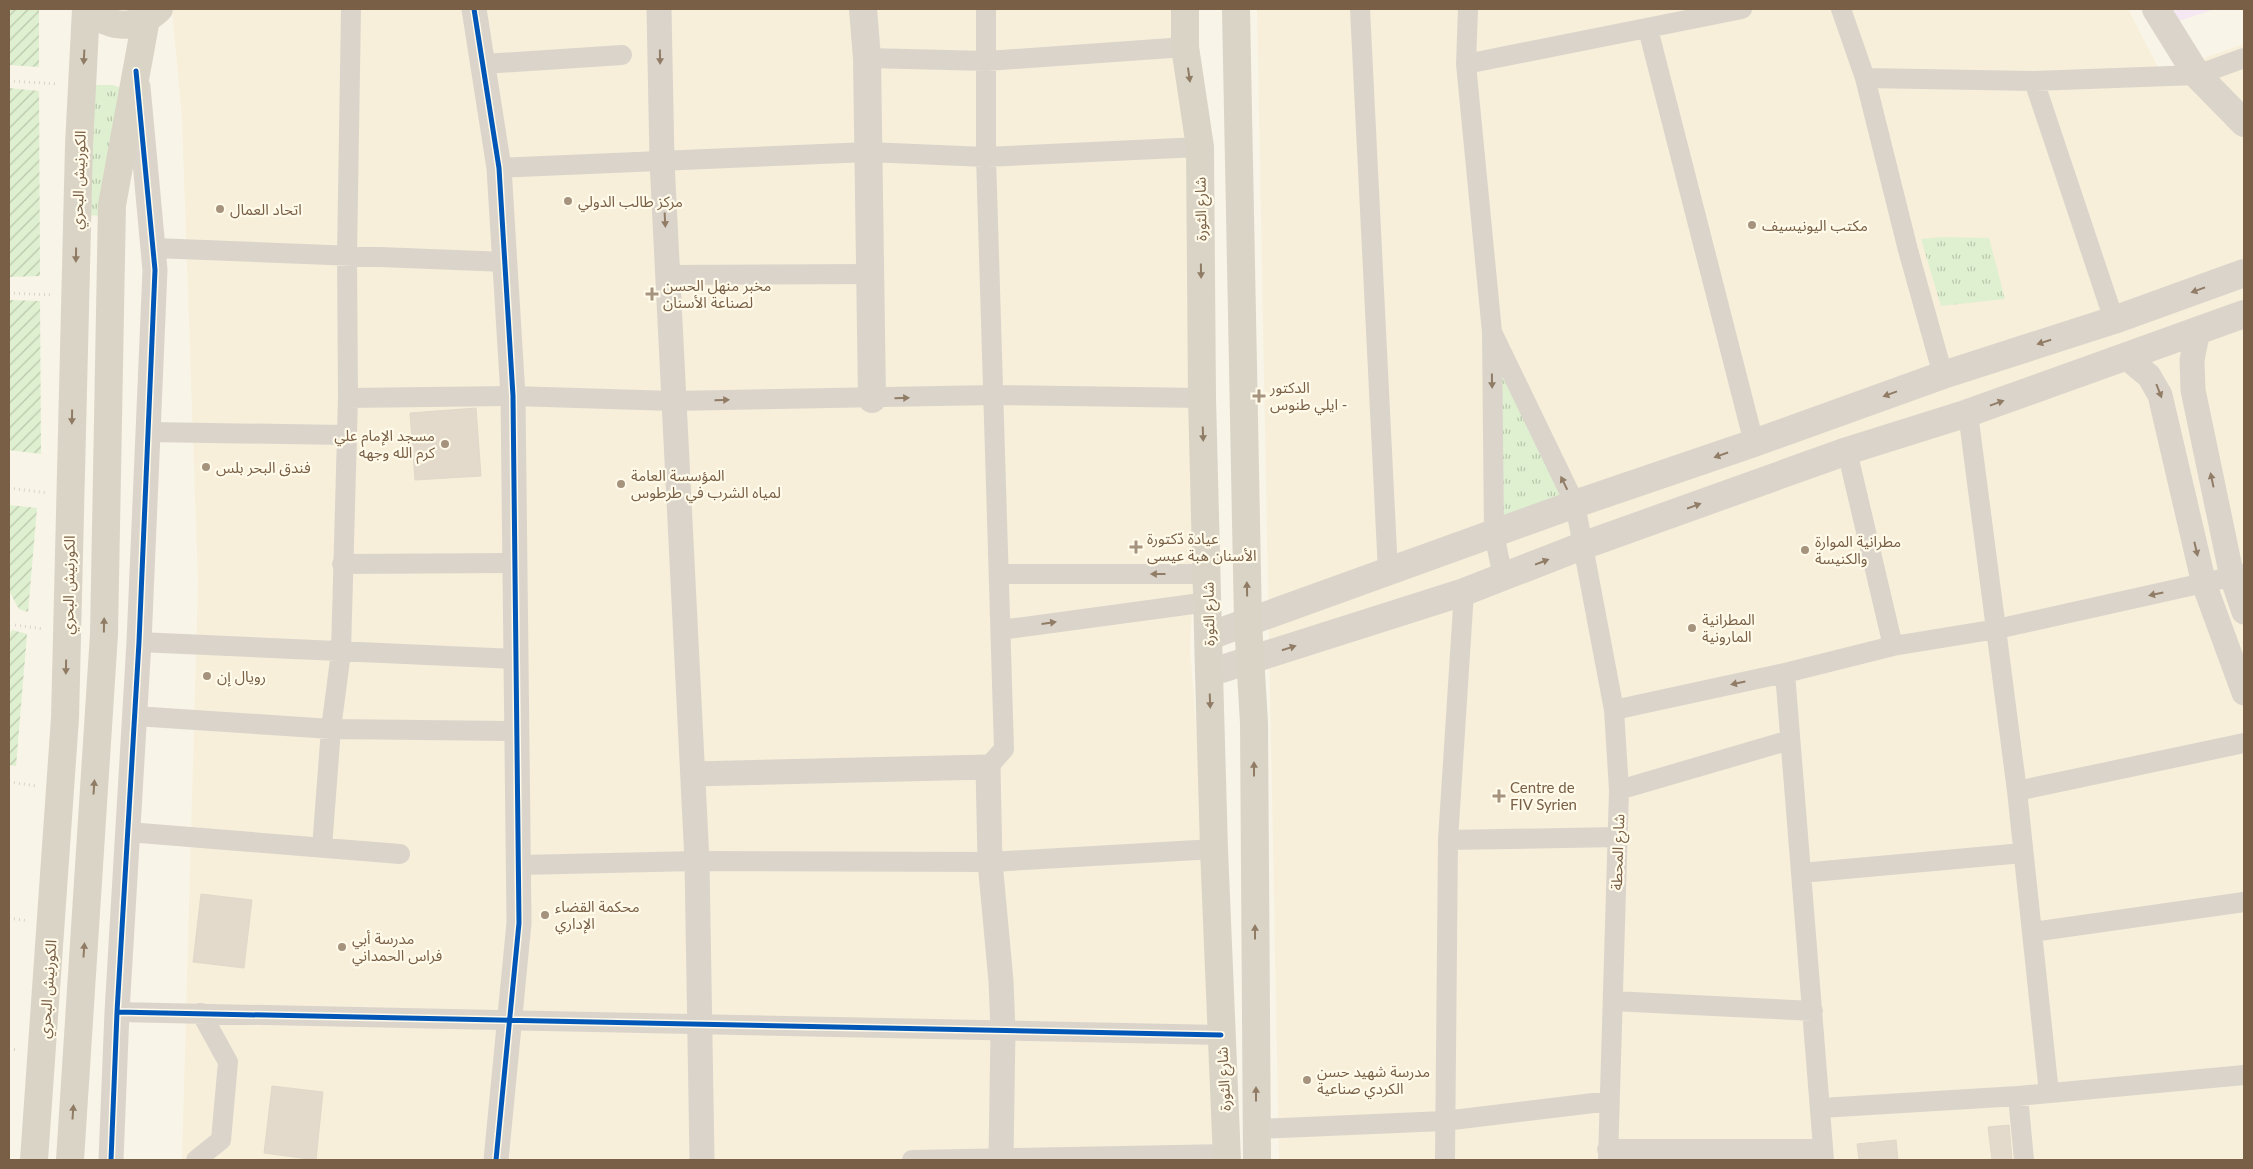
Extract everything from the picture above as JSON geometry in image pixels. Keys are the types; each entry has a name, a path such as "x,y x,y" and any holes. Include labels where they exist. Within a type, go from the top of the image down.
{"main road":[{"path":"87,9 99,19 114,24 130,24 152,14"},
{"name":"الكورنيش البحري","path":"34,1160 65,718 75,296 82,86 87,9"},
{"path":"864,9 867,58 872,399"},
{"name":"شارع الثورة","path":"1186,9 1185,48 1200,147 1202,398 1209,673 1214,849 1227,1157"},
{"name":"شارع الثورة","path":"1236,9 1248,623 1254,723 1257,1160"},
{"path":"2156,9 2197,74 2244,123"},
{"path":"70,1160 104,634 112,205 136,71 152,14"},
{"path":"1209,636 1575,504 1754,444 1942,375 2114,320 2244,274"},
{"path":"1209,673 1464,592 1582,546 1847,451 1968,413 2244,314"}],"street":[{"path":"322,848 331,729 341,652 348,398 347,256 351,9"},
{"path":"474,9 499,168 513,396 520,865 519,923 496,1160"},
{"path":"659,9 662,161 667,275 697,860 702,1160"},
{"path":"986,9 986,157 1004,749 988,767 990,862 1001,981 1003,1031 1001,1159"},
{"path":"1360,9 1388,572"},
{"path":"1468,9 1466,64 1492,332 1494,534 1503,577"},
{"path":"1466,64 1742,9"},
{"path":"1841,9 1865,78 1908,250 1942,375"},
{"path":"1648,29 1754,444"},
{"path":"867,58 987,62 1185,48"},
{"path":"484,64 622,55"},
{"path":"1865,78 2034,81 2197,74 2244,58"},
{"path":"112,1160 117,1012 139,642 155,270 136,71"},
{"path":"2034,81 2114,320"},
{"path":"499,168 868,152 986,157 1200,147"},
{"path":"154,248 506,262"},
{"path":"667,275 871,274"},
{"path":"2198,330 2192,360 2193,390 2238,576 2244,612"},
{"name":"شارع المحطة","path":"1492,332 1575,504 1614,710 1619,790 1608,1155"},
{"path":"2126,357 2149,376 2160,394 2204,584 2244,693"},
{"path":"348,398 513,396 673,401 872,399 993,395 1202,398"},
{"path":"1968,413 2017,790 2049,1093"},
{"path":"148,432 347,435"},
{"path":"1847,451 1893,646"},
{"path":"342,564 515,563"},
{"path":"999,574 1207,574"},
{"path":"1614,710 1786,673 1893,646 1997,629 2238,576"},
{"path":"1445,1160 1448,840 1464,592"},
{"path":"1001,630 1208,602"},
{"path":"139,642 516,659"},
{"path":"1608,1155 1824,1155 1786,673"},
{"path":"135,716 331,729 517,731"},
{"path":"1619,790 1790,740"},
{"path":"2017,790 2244,744"},
{"path":"693,774 988,767"},
{"path":"128,832 400,854"},
{"path":"1448,840 1618,837"},
{"path":"520,865 697,860 990,862 1214,849"},
{"path":"1801,873 2023,853"},
{"path":"2032,932 2244,902"},
{"path":"1613,1001 1813,1011"},
{"path":"117,1012 1221,1035"},
{"path":"196,1160 221,1140 228,1062 201,1014"},
{"path":"1821,1108 2018,1096 2244,1075"},
{"path":"2018,1096 2024,1160"},
{"path":"1256,1129 1444,1121 1610,1101"},
{"path":"912,1160 1227,1157"}],"path":[{"path":"9,81 82,86"},
{"path":"9,293 75,296"},
{"path":"9,488 70,496"},
{"path":"15,625 67,633"},
{"path":"9,782 60,790"}],"shaded area":[{"path":"172,9 1185,9 1202,398 1190,649 1221,1035 1227,1160 182,1160 198,582 182,118"},
{"path":"1257,9 2128,9 2161,73 2244,44 2244,1160 1279,1160"},
{"path":"2170,9 2215,9 2176,22"}],"green space":[{"path":"9,9 39,9 39,67 9,65"},
{"path":"94,85 113,85 133,93 112,217 77,214"},
{"path":"9,88 39,91 40,276 9,277"},
{"path":"1942,237 1989,238 2005,299 1941,306 1921,239"},
{"path":"9,300 40,301 41,454 9,450"},
{"path":"1499,358 1564,493 1501,517"},
{"path":"9,505 37,508 28,612 19,609 9,591"},
{"path":"12,630 27,634 16,766 9,765 9,635"}],"building":[{"name":"مسجد الإمام علي كرم الله وجهه","path":"476,408 481,476 415,480 410,413"},
{"path":"201,894 252,900 244,968 193,962"},
{"path":"272,1086 323,1092 316,1160 264,1153"},
{"path":"2009,1125 2012,1160 1992,1160 1988,1127"},
{"path":"1896,1140 1898,1160 1859,1160 1857,1144"}],"cycle path":[{"path":"474,9 499,168 513,396 519,923 496,1160"},
{"path":"111,1160 117,1012 139,642 155,270 136,71"},
{"path":"117,1012 1221,1035"}],"place":[{"name":"مركز طالب الدولي","path":"568,201"},
{"name":"اتحاد العمال","path":"220,209"},
{"name":"مكتب اليونيسيف","path":"1752,225"},
{"name":"مخبر منهل الحسن لصناعة الأسنان","path":"652,294"},
{"name":"الدكتور ايلي طنوس -","path":"1259,396"},
{"name":"مسجد الإمام علي كرم الله وجهه","path":"445,444"},
{"name":"فندق البحر بلس","path":"206,467"},
{"name":"المؤسسة العامة لمياه الشرب في طرطوس","path":"621,484"},
{"name":"عيادة دّكتورة الأسنان هبة عيسى","path":"1136,547"},
{"name":"مطرانية الموارة والكنيسة","path":"1805,550"},
{"name":"المطرانية المارونية","path":"1692,628"},
{"name":"رويال إن","path":"207,676"},
{"name":"Centre de FIV Syrien","path":"1499,796"},
{"name":"محكمة القضاء الإداري","path":"545,915"},
{"name":"مدرسة أبي فراس الحمداني","path":"342,947"},
{"name":"مدرسة شهيد حسن الكردي صناعية","path":"1307,1080"}]}
